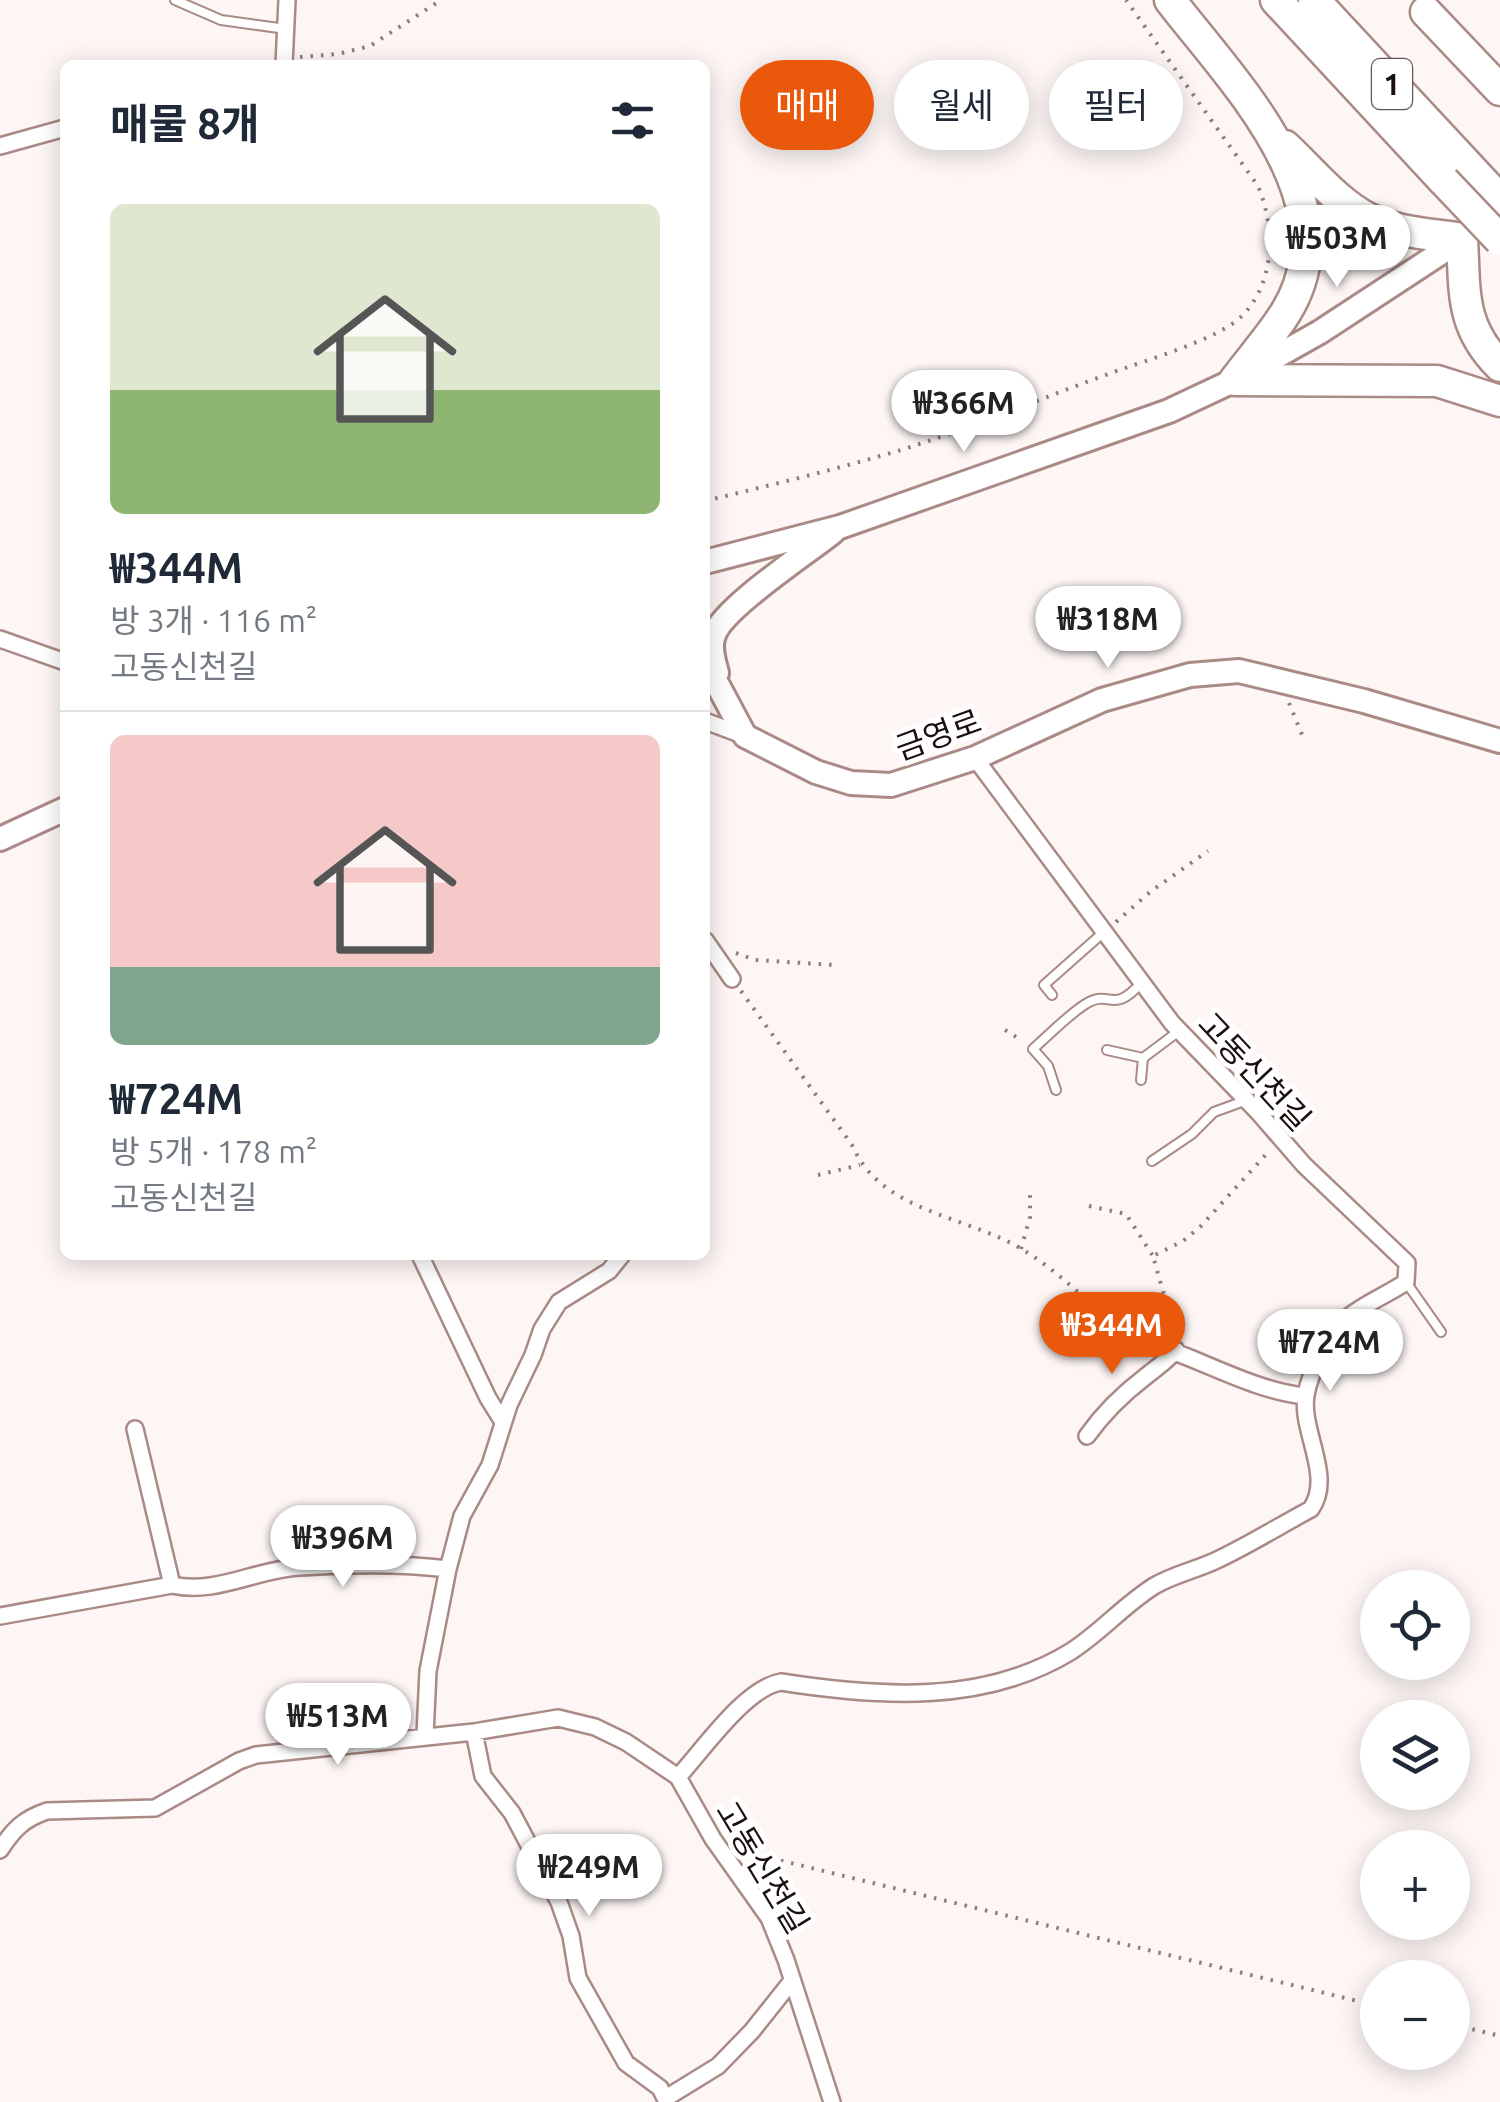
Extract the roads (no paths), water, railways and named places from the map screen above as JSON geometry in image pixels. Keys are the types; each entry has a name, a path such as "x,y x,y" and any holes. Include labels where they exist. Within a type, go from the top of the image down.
{"highway":[{"path":"1170,0 1276,137 1352,208 1389,227 1462,239 1468,320 1477,340 1500,366"},
{"name":"1","path":"1276,0 1458,174 1500,200"},
{"name":"1","path":"1314,0 1458,174 1500,240"},
{"path":"1419,6 1477,46 1500,56"},
{"path":"1419,6 1500,90"},
{"path":"1235,380 1288,310 1304,265 1307,226 1276,137"},
{"path":"1235,380 1437,382 1500,401"}],"street":[{"path":"284,60 287,0"},
{"path":"0,146 60,129"},
{"path":"710,561 840,527 1169,411 1235,380 1320,332 1500,214"},
{"path":"745,736 713,684 713,635 727,614 840,527"},
{"path":"0,638 60,660"},
{"name":"금영로","path":"710,722 816,772 851,783 892,784 975,758 1102,700 1190,675 1239,672 1364,701 1500,741"},
{"name":"고동신천길","path":"975,758 1179,1031 1348,1210 1407,1263 1406,1282"},
{"path":"0,839 60,812"},
{"path":"710,947 732,980"},
{"path":"422,1260 503,1422"},
{"path":"425,1735 428,1671 462,1516 490,1464 542,1329 558,1302 609,1271 618,1260"},
{"path":"1140,1340 1176,1350 1250,1382 1306,1396 1331,1337 1347,1319 1406,1282"},
{"path":"1087,1436 1095,1424 1146,1375 1163,1366 1176,1350"},
{"name":"고동신천길","path":"678,1777 753,1694 768,1684 916,1694 1018,1676 1069,1652 1151,1588 1180,1572 1215,1562 1310,1509 1317,1500 1319,1483 1306,1396"},
{"path":"135,1429 172,1585"},
{"path":"0,1616 172,1585 191,1589 220,1586 254,1574 300,1567 448,1569"},
{"name":"고동신천길","path":"0,1850 14,1828 47,1810 156,1808 256,1755 474,1732 558,1718 613,1734 678,1777 778,1935 832,2102"},
{"path":"474,1732 483,1776 512,1813 559,1902 571,1936 578,1978 626,2063 660,2088 666,2100 718,2066 791,1982"}],"lane":[{"path":"175,0 221,20 286,30"},
{"path":"1052,996 1044,985 1105,932"},
{"path":"1056,1090 1048,1066 1033,1049 1086,1003 1100,998 1118,1002 1127,999 1142,982"},
{"path":"1140,1080 1143,1058 1179,1031"},
{"path":"1107,1050 1143,1058"},
{"path":"1152,1161 1192,1134 1214,1112 1247,1100"},
{"path":"1406,1282 1441,1332"}]}
